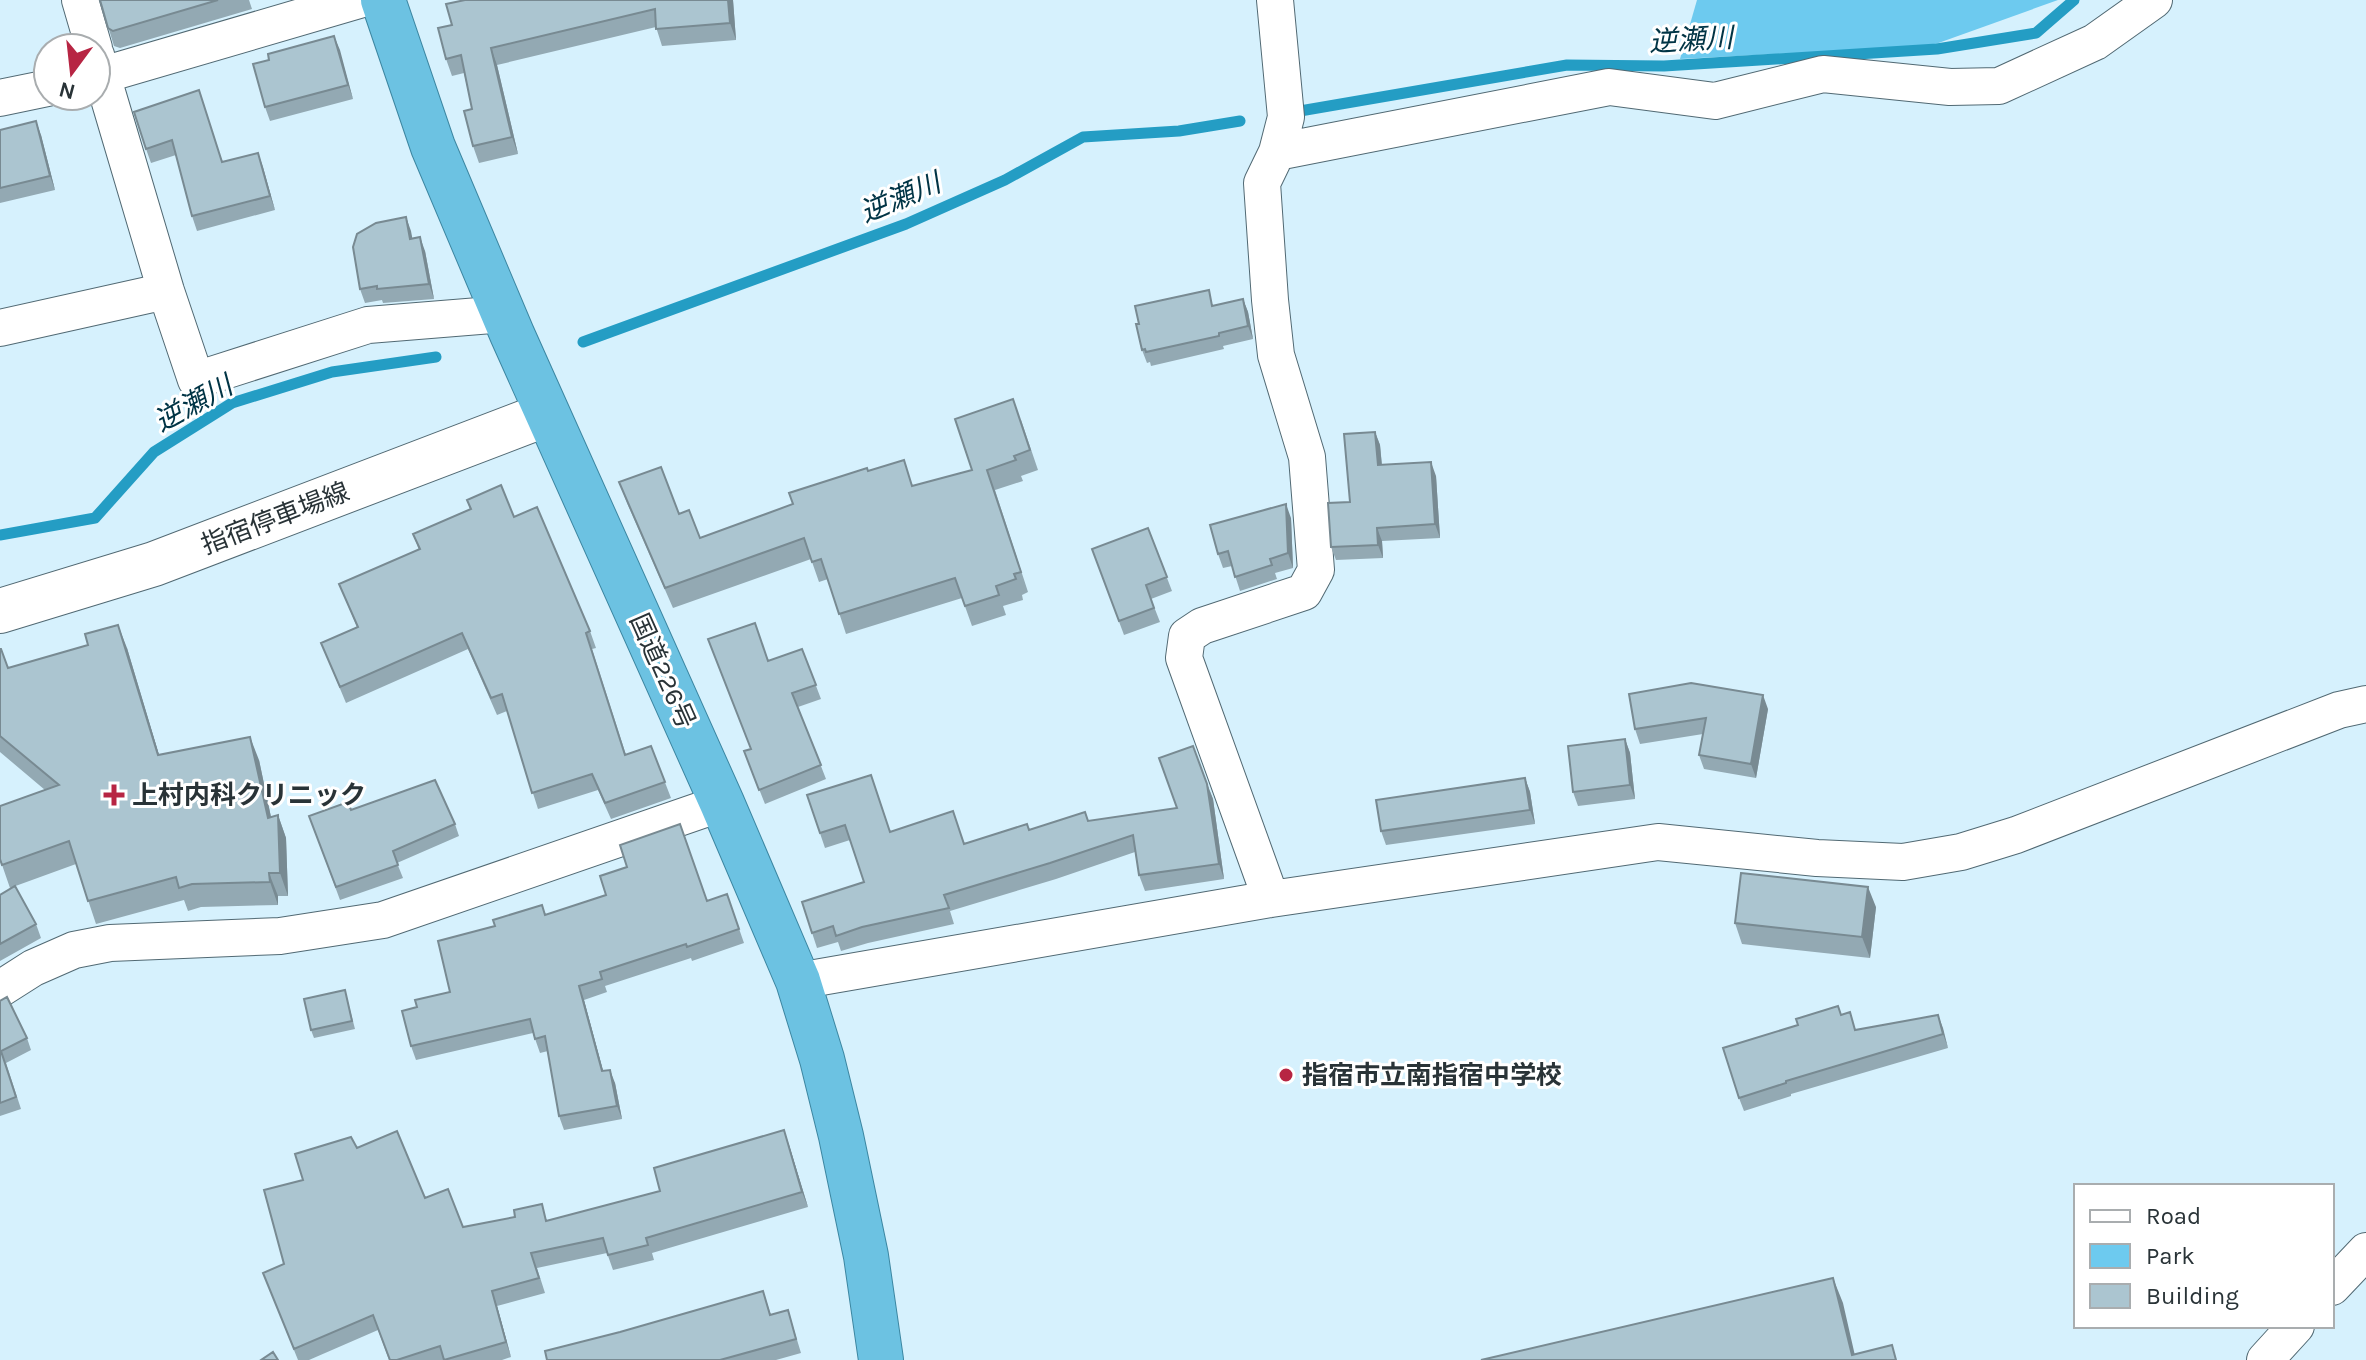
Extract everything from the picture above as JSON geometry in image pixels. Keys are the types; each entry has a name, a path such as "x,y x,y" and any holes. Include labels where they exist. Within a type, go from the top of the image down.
{"highway":[{"name":"国道226号","path":"383,0 433,147 547,414 722,803 798,981 841,1136 866,1256 881,1360"}],"main road":[{"name":"指宿停車場線","path":"0,611 154,564 547,414"}],"street":[{"path":"80,0 88,32"},
{"path":"112,60 359,0"},
{"path":"1271,899 1184,658 1187,636 1202,626 1304,592 1316,570 1307,457 1276,355 1270,300 1262,183 1277,152 1286,117 1275,0"},
{"path":"1277,152 1609,87 1715,101 1823,74 1950,87 1999,86 2095,42 2154,0"},
{"path":"0,98 32,91"},
{"path":"112,112 196,380 368,325 504,314"},
{"path":"0,328 166,291"},
{"path":"798,981 1271,899 1658,842 1817,858 1903,862 1961,852 2016,835 2339,710 2366,704"},
{"path":"0,989 33,968 74,950 110,943 280,936 383,920 722,803"},
{"path":"2334,1285 2366,1251"},
{"path":"2265,1360 2294,1328"}],"green space":[{"path":"1697,0 2058,0 1930,46 1680,59"}],"building":[{"path":"100,0 218,0 113,31 108,28"},
{"path":"465,0 728,0 730,23 656,29 655,9 491,48 512,137 473,146 464,111 472,109 461,55 446,59 438,28 452,25 446,4"},
{"path":"334,36 348,85 265,107 253,64 269,60 268,54"},
{"path":"199,90 222,162 258,153 270,196 192,216 172,140 146,149 134,112"},
{"path":"36,121 50,176 0,188 0,130"},
{"path":"406,217 410,239 420,237 429,284 360,289 353,247 357,234 376,223"},
{"path":"1209,290 1212,306 1243,299 1248,326 1219,333 1219,336 1146,352 1142,350 1135,306"},
{"path":"1013,399 1030,450 1014,456 1016,460 987,470 1021,572 1014,574 1016,579 996,586 999,595 965,606 955,578 839,614 821,559 812,562 804,538 665,588 619,482 661,467 679,514 689,510 700,538 793,504 789,493 867,468 868,471 904,460 912,486 972,470 955,419"},
{"path":"1375,432 1378,465 1431,462 1435,524 1377,528 1378,545 1331,547 1328,503 1350,502 1344,434"},
{"path":"501,485 514,517 537,507 590,631 586,633 625,755 651,746 665,782 605,803 592,774 532,793 502,694 491,698 462,633 340,687 321,643 358,627 339,584 420,549 413,534 471,509 467,500"},
{"path":"1286,504 1288,553 1270,559 1272,565 1235,577 1228,551 1218,554 1210,525"},
{"path":"1148,528 1167,577 1146,585 1154,608 1119,621 1092,549"},
{"path":"755,623 768,661 802,649 816,685 792,693 821,765 759,790 744,751 751,749 708,639"},
{"path":"118,625 158,755 250,737 268,818 278,815 280,873 269,873 270,882 192,884 179,888 176,877 88,901 69,841 2,865 0,806 59,785 0,736 0,649 8,668 88,645 85,634"},
{"path":"1691,683 1763,695 1751,764 1699,755 1706,718 1635,729 1629,694"},
{"path":"1625,739 1630,785 1573,792 1568,746"},
{"path":"1193,746 1207,784 1219,864 1139,875 1133,835 944,895 949,908 862,927 836,936 833,926 812,933 802,902 864,882 845,825 820,833 807,795 871,775 890,832 953,811 964,844 1027,824 1029,830 1085,812 1088,821 1177,808 1159,758"},
{"path":"1525,778 1530,810 1381,831 1376,800"},
{"path":"435,780 455,824 393,851 398,865 336,887 309,816 348,802 351,810"},
{"path":"680,824 707,901 727,894 739,929 600,972 602,979 579,986 602,1071 610,1070 617,1106 559,1116 545,1036 535,1039 530,1019 411,1046 402,1011 417,1007 415,1000 450,992 438,941 495,926 493,920 542,905 545,915 606,895 600,876 627,867 620,845"},
{"path":"1741,873 1868,887 1862,937 1735,923"},
{"path":"15,886 36,924 0,944 0,895"},
{"path":"345,990 352,1021 311,1030 304,999"},
{"path":"7,997 27,1038 1,1051 16,1097 0,1103 0,1001"},
{"path":"1838,1006 1841,1015 1850,1012 1855,1030 1938,1015 1943,1034 1739,1098 1723,1048 1798,1025 1796,1019"},
{"path":"784,1130 802,1192 646,1238 648,1245 608,1255 603,1238 531,1253 539,1278 492,1291 506,1342 444,1360 440,1346 390,1360 373,1315 294,1349 263,1273 284,1264 264,1190 303,1180 295,1154 351,1137 357,1148 397,1131 425,1198 448,1189 463,1227 515,1217 514,1210 542,1204 546,1221 660,1191 654,1168"},
{"path":"1833,1278 1852,1355 1892,1345 1896,1360 1481,1360"},
{"path":"763,1291 770,1315 788,1310 796,1339 720,1360 547,1360 545,1351"},
{"path":"273,1352 278,1360 261,1360"}],"waterway":[{"name":"逆瀬川","path":"1300,111 1567,65 1664,66 1937,49 2036,33 2074,0"},
{"name":"逆瀬川","path":"583,342 906,224 1005,180 1083,137 1179,131 1240,121"},
{"name":"逆瀬川","path":"0,535 95,518 154,452 232,403 332,372 436,357"}],"place":[{"name":"上村内科クリニック","path":"114,795"},
{"name":"指宿市立南指宿中学校","path":"1286,1075"}]}
